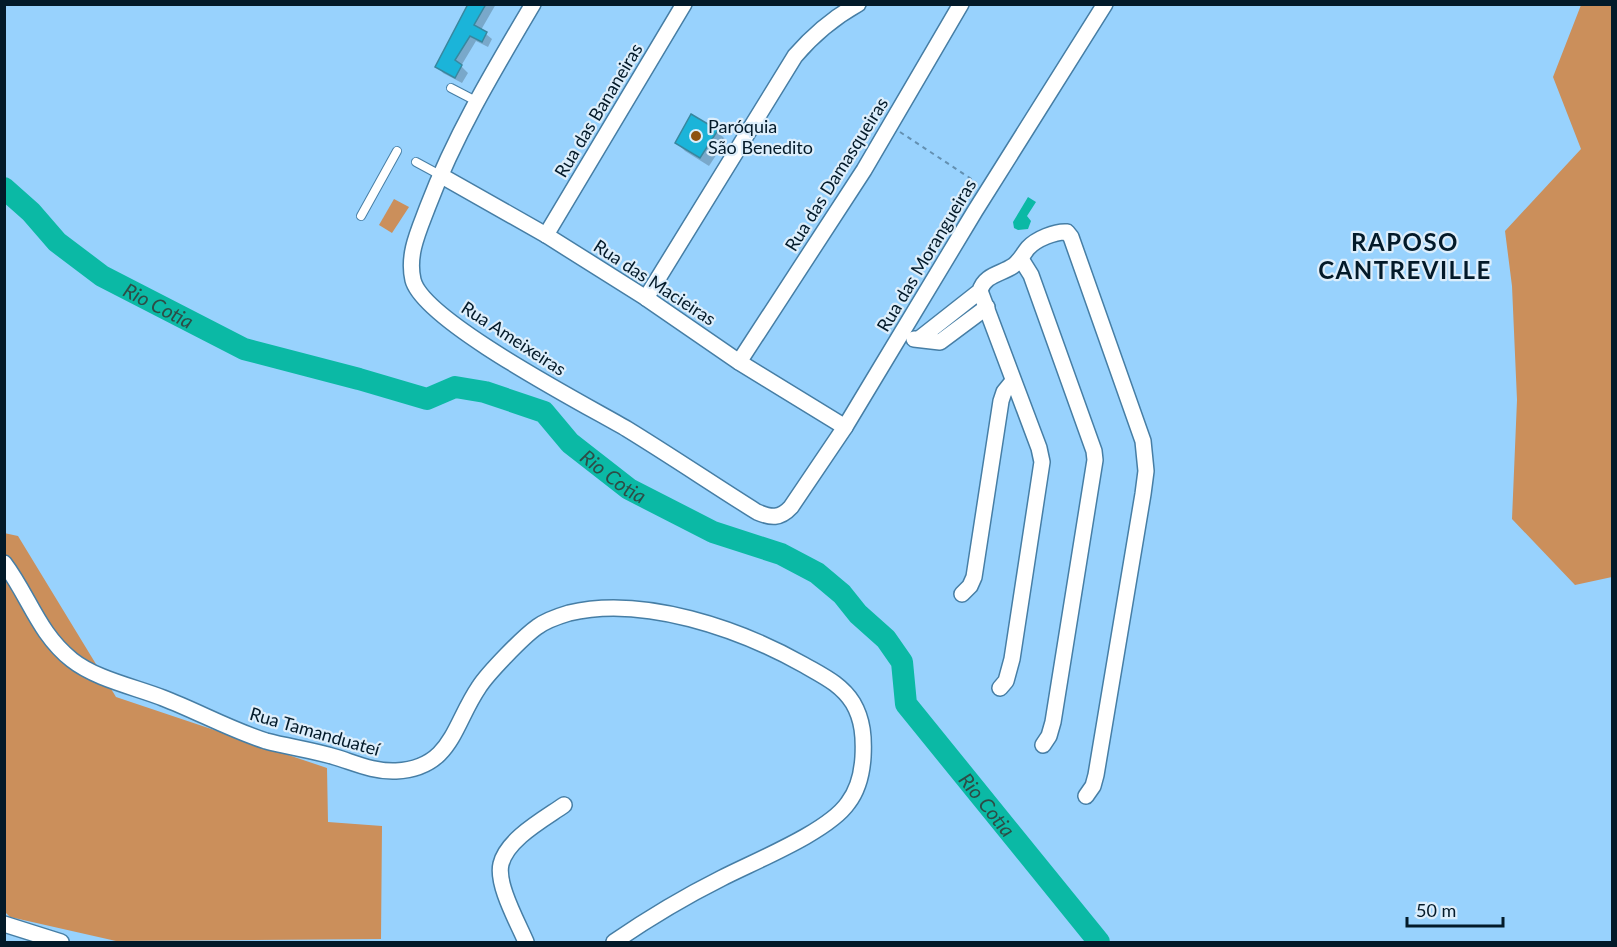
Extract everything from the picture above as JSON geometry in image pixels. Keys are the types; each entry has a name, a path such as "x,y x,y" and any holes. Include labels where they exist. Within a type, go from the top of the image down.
{"street":[{"name":"Rua Ameixeiras","path":"533,4 476,101 440,175 413,244 411,263 413,282 423,298 486,347 628,430 757,512 773,518"},
{"name":"Rua das Bananeiras","path":"546,235 684,4"},
{"path":"646,298 795,56 813,34 838,15 858,4"},
{"name":"Rua das Damasqueiras","path":"739,362 864,170 961,4"},
{"name":"Rua das Morangueiras","path":"773,518 784,515 791,507 845,427 988,190 1105,4"},
{"name":"Rua das Macieiras","path":"440,175 546,235 646,298 739,362 845,427"},
{"path":"919,339 980,291 986,280 1021,259 1035,242 1062,232 1067,232 1071,237 1138,423 1146,456 1144,483 1098,764 1093,786 1086,796"},
{"path":"1021,259 1035,286 1094,451 1095,460 1053,722 1049,736 1043,745"},
{"path":"980,291 1039,448 1042,462 1010,670 1006,681 1000,688"},
{"path":"899,337 939,342 987,307"},
{"path":"952,312 963,324"},
{"path":"962,594 970,586 974,577 1001,401 1004,392 1013,381"},
{"name":"Rua Tamanduateí","path":"4,563 46,632 75,663 264,740 333,757 370,770 395,771 419,767 436,759 454,735 479,686 539,625 569,613 616,607 695,619 773,648 836,683 854,704 865,733 862,773 849,803 833,819 653,915 614,942"},
{"path":"526,942 502,885 501,864 511,845 529,829 564,805"},
{"path":"4,924 61,942"}],"lane":[{"path":"451,88 476,101"},
{"path":"361,216 397,151"},
{"path":"416,162 440,175"}],"path":[{"path":"890,126 988,190"}],"shaded area":[{"path":"1581,5 1612,5 1612,577 1575,585 1512,519 1517,400 1512,286 1505,231 1581,149 1553,77"},
{"path":"1028,197 1036,202 1027,216 1031,221 1028,229 1018,230 1014,228 1013,222"},
{"path":"394,199 409,207 392,233 379,225"},
{"path":"4,533 18,536 116,697 327,768 328,822 382,826 381,939 116,941 10,917 5,912"}],"building":[{"path":"468,4 486,4 474,25 487,32 482,42 470,36 455,60 462,65 455,78 435,67"},
{"name":"Paróquia São Benedito","path":"691,114 718,130 700,158 675,143"}],"waterway":[{"name":"Rio Cotia","path":"4,188 31,212 57,242 102,276 244,349 427,399 455,387 485,392 544,412 570,443 629,489 713,532 781,554 817,573 842,594 858,614 886,639 902,662 906,704 1099,942"}],"place":[{"name":"Paróquia São Benedito","path":"696,136"}],"district":[{"name":"RAPOSO CANTREVILLE","path":"1405,255"}]}
